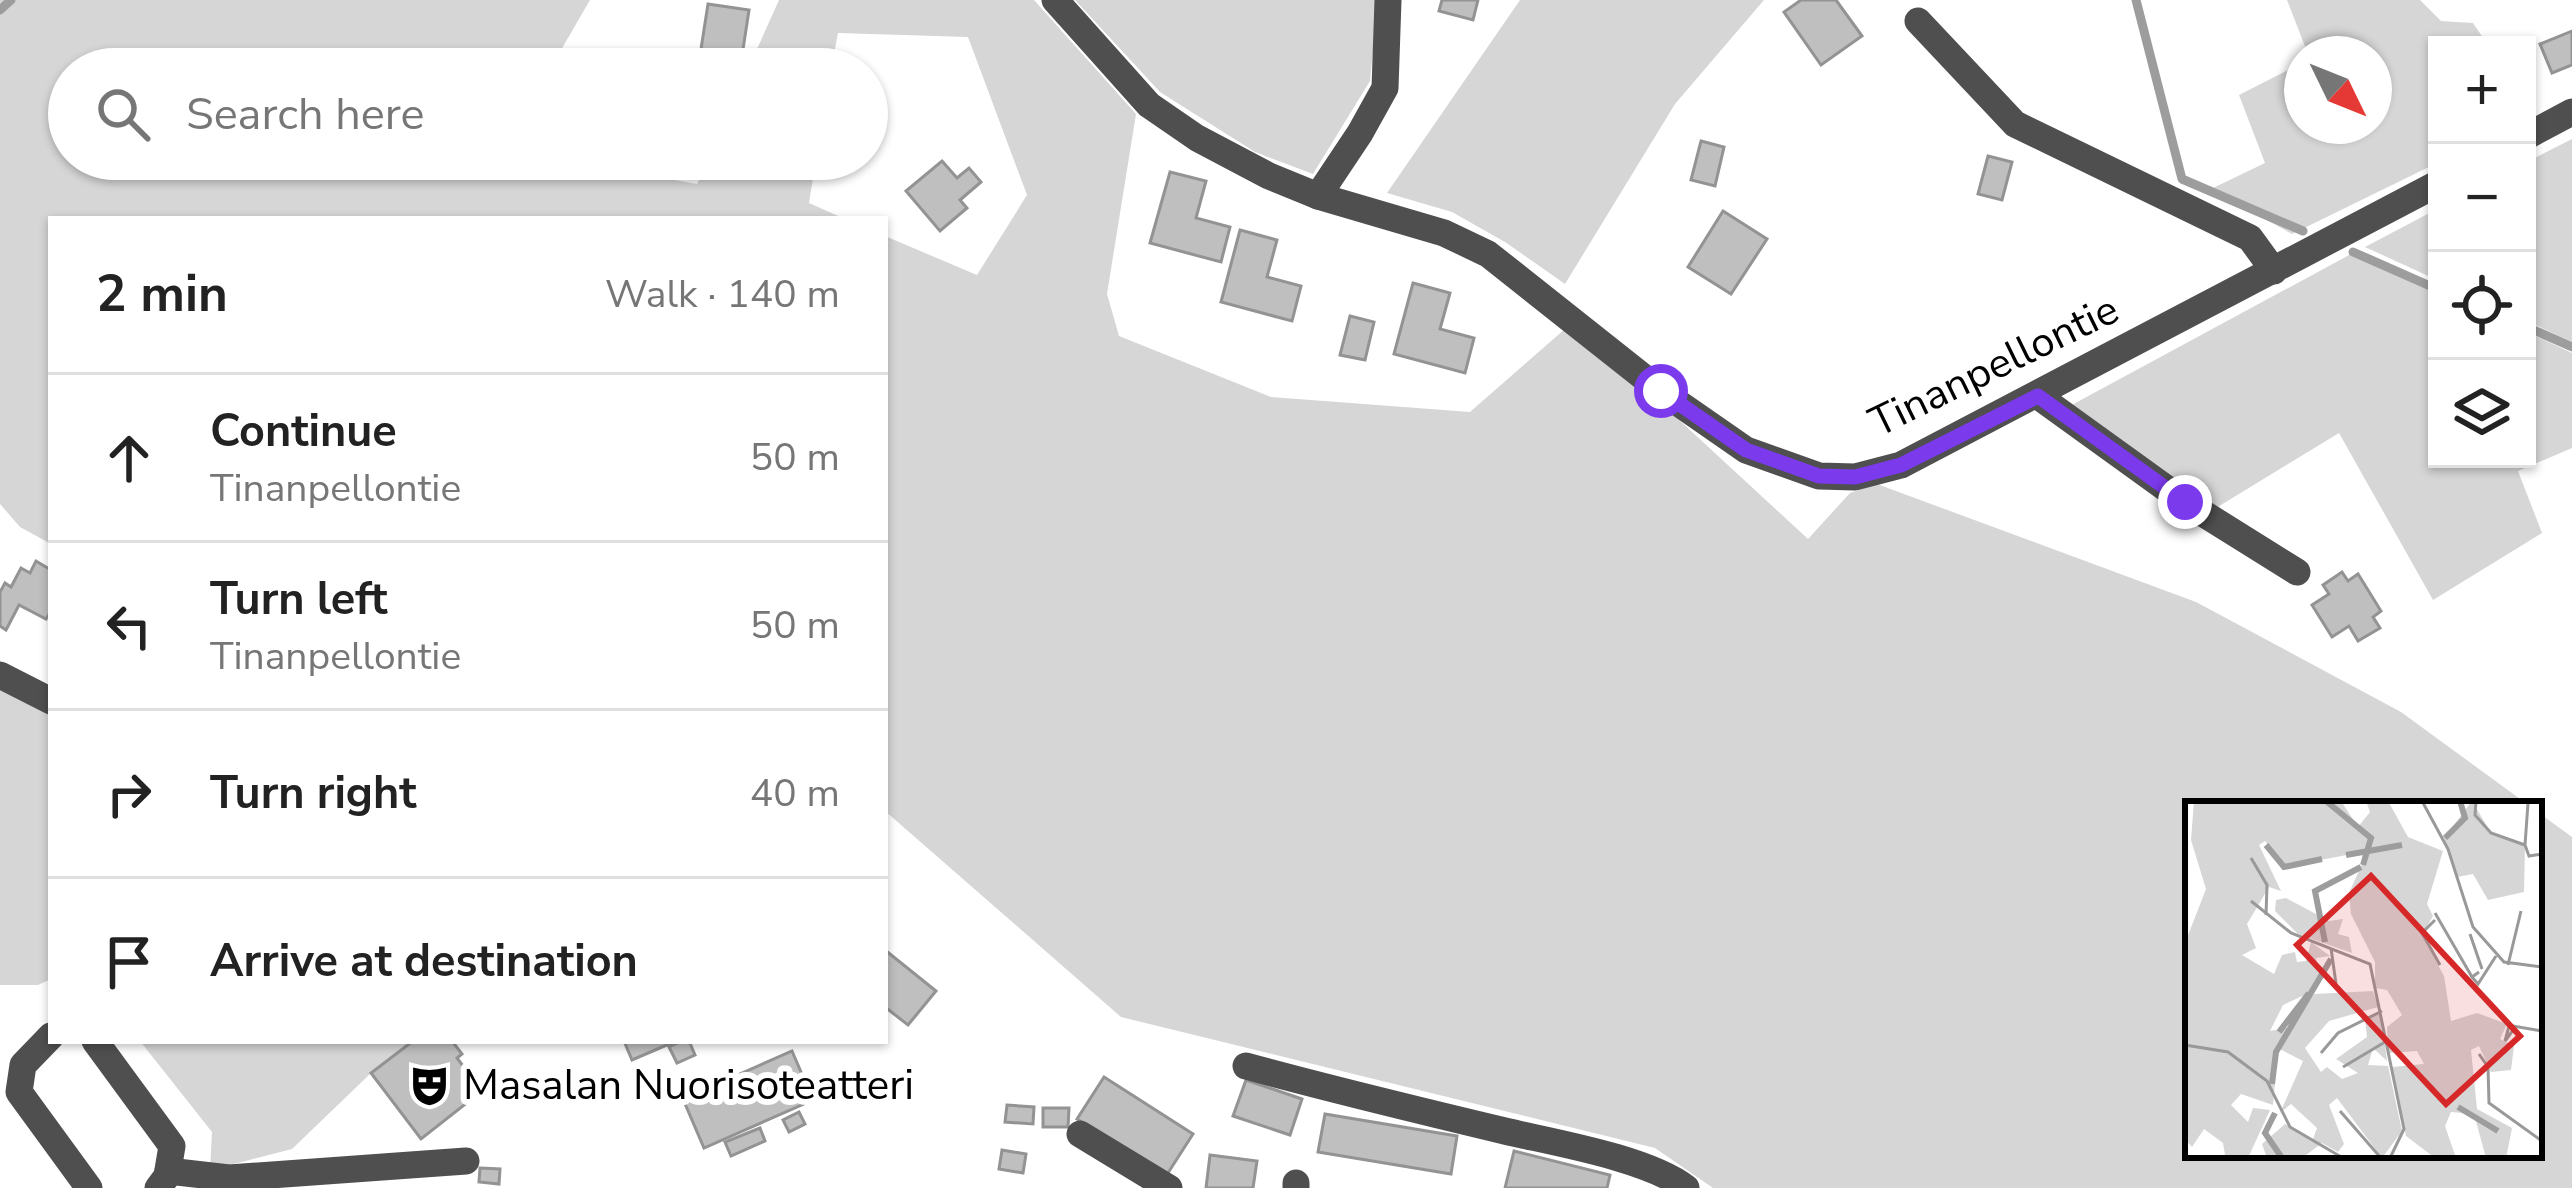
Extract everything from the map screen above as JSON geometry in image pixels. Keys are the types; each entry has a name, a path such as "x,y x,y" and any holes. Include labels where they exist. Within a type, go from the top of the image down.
{"street":[{"name":"Tinanpellontie","path":"1055,0 1149,105 1197,138 1318,196 1444,233 1488,254 1661,391 1746,450 1819,476 1855,477 1901,465 2428,189"},
{"path":"1318,196 1385,88 1388,0"},
{"path":"1918,21 2014,124 2250,238 2274,271"},
{"path":"2536,131 2572,112"},
{"path":"2038,396 2185,502 2297,572"},
{"path":"0,675 48,699"},
{"path":"48,1039 23,1065 19,1092 89,1188"},
{"path":"97,1044 172,1146 163,1179 466,1161"},
{"path":"1246,1066 1576,1147 1669,1175 1686,1188"},
{"path":"1080,1134 1169,1188"}],"shaded area":[{"path":"0,0 590,0 562,48 48,48 48,180 674,180 697,184 699,180 813,180 809,203 838,216 48,216 48,542 20,527 0,504"},
{"path":"779,0 1034,0 1136,114 1107,294 1119,336 1271,397 1470,412 1573,322 1808,539 1850,493 1877,484 2196,602 2401,712 2523,801 2185,801 2185,1158 2542,1158 2542,815 2572,837 2572,1188 1713,1188 1655,1148 1121,1017 888,814 888,237 977,275 1027,195 968,37 838,33 835,48 757,48"},
{"path":"1075,0 1378,0 1370,81 1313,174 1255,152 1160,92"},
{"path":"1520,0 1764,0 1675,104 1565,284 1452,212 1387,193"},
{"path":"2287,0 2420,0 2441,21 2473,23 2482,36 2428,36 2428,167 2292,234 2211,189 2265,163 2239,95 2284,72 2284,144 2392,144 2392,36 2301,36"},
{"path":"2572,139 2572,342 2536,325 2536,157"},
{"path":"2428,214 2428,276 2365,247"},
{"path":"2353,253 2428,287 2428,468 2525,468 2518,471 2542,533 2433,600 2339,433 2216,508 2068,407"},
{"path":"2536,336 2572,353 2572,448 2536,463"},
{"path":"0,690 48,714 48,980 38,985 0,985"},
{"path":"142,1044 409,1044 371,1073 292,1149 210,1170 212,1132"}],"building":[{"path":"1442,0 1478,0 1473,20 1439,11"},
{"path":"1801,0 1836,0 1862,36 1821,65 1784,12"},
{"path":"708,4 749,10 743,48 701,48"},
{"path":"2572,31 2572,65 2552,73 2540,44"},
{"path":"1701,141 1724,147 1715,186 1691,180"},
{"path":"1988,156 2012,162 2002,200 1978,194"},
{"path":"942,161 957,178 969,168 981,182 960,200 967,208 940,231 906,191"},
{"path":"1170,172 1206,181 1196,218 1230,227 1221,262 1150,243"},
{"path":"1723,211 1767,239 1731,294 1688,267"},
{"path":"1240,230 1277,240 1267,277 1301,286 1292,321 1221,302"},
{"path":"1413,283 1450,293 1440,329 1474,338 1465,373 1394,354"},
{"path":"1350,316 1374,322 1365,360 1340,355"},
{"path":"36,561 48,568 48,616 46,619 19,605 6,630 0,626 0,592 5,583 11,587 21,568 30,573"},
{"path":"2342,572 2348,581 2358,574 2381,611 2373,617 2380,628 2358,641 2349,626 2332,637 2312,605 2329,594 2323,585"},
{"path":"888,952 936,991 908,1025 888,1009"},
{"name":"Masalan Nuorisoteatteri","path":"409,1044 454,1044 462,1054 457,1058 482,1091 421,1139 371,1073"},
{"path":"625,1044 669,1044 632,1060"},
{"path":"690,1044 695,1055 677,1063 669,1047"},
{"path":"792,1051 813,1100 704,1148 683,1099"},
{"path":"1104,1077 1193,1134 1166,1176 1077,1119"},
{"path":"1246,1080 1302,1099 1290,1135 1233,1116"},
{"path":"1007,1105 1034,1107 1033,1124 1005,1122"},
{"path":"1043,1108 1069,1108 1068,1127 1043,1127"},
{"path":"799,1112 805,1124 789,1132 783,1120"},
{"path":"1325,1114 1457,1136 1451,1174 1318,1152"},
{"path":"760,1128 765,1141 731,1156 725,1142"},
{"path":"1002,1150 1026,1154 1023,1173 999,1169"},
{"path":"1514,1151 1610,1175 1607,1188 1505,1188"},
{"path":"1210,1155 1257,1161 1253,1188 1206,1188"},
{"path":"480,1168 500,1169 499,1184 479,1182"}],"waterway":[{"path":"0,10 11,0"},
{"path":"2136,0 2182,179 2303,231"},
{"path":"2353,252 2428,285"},
{"path":"2536,331 2572,347"}],"place":[{"name":"Masalan Nuorisoteatteri","path":"429,1085"}],"route":[{"path":"1661,391 1746,450 1819,476 1855,477 1901,465 2038,396 2185,502"}]}
